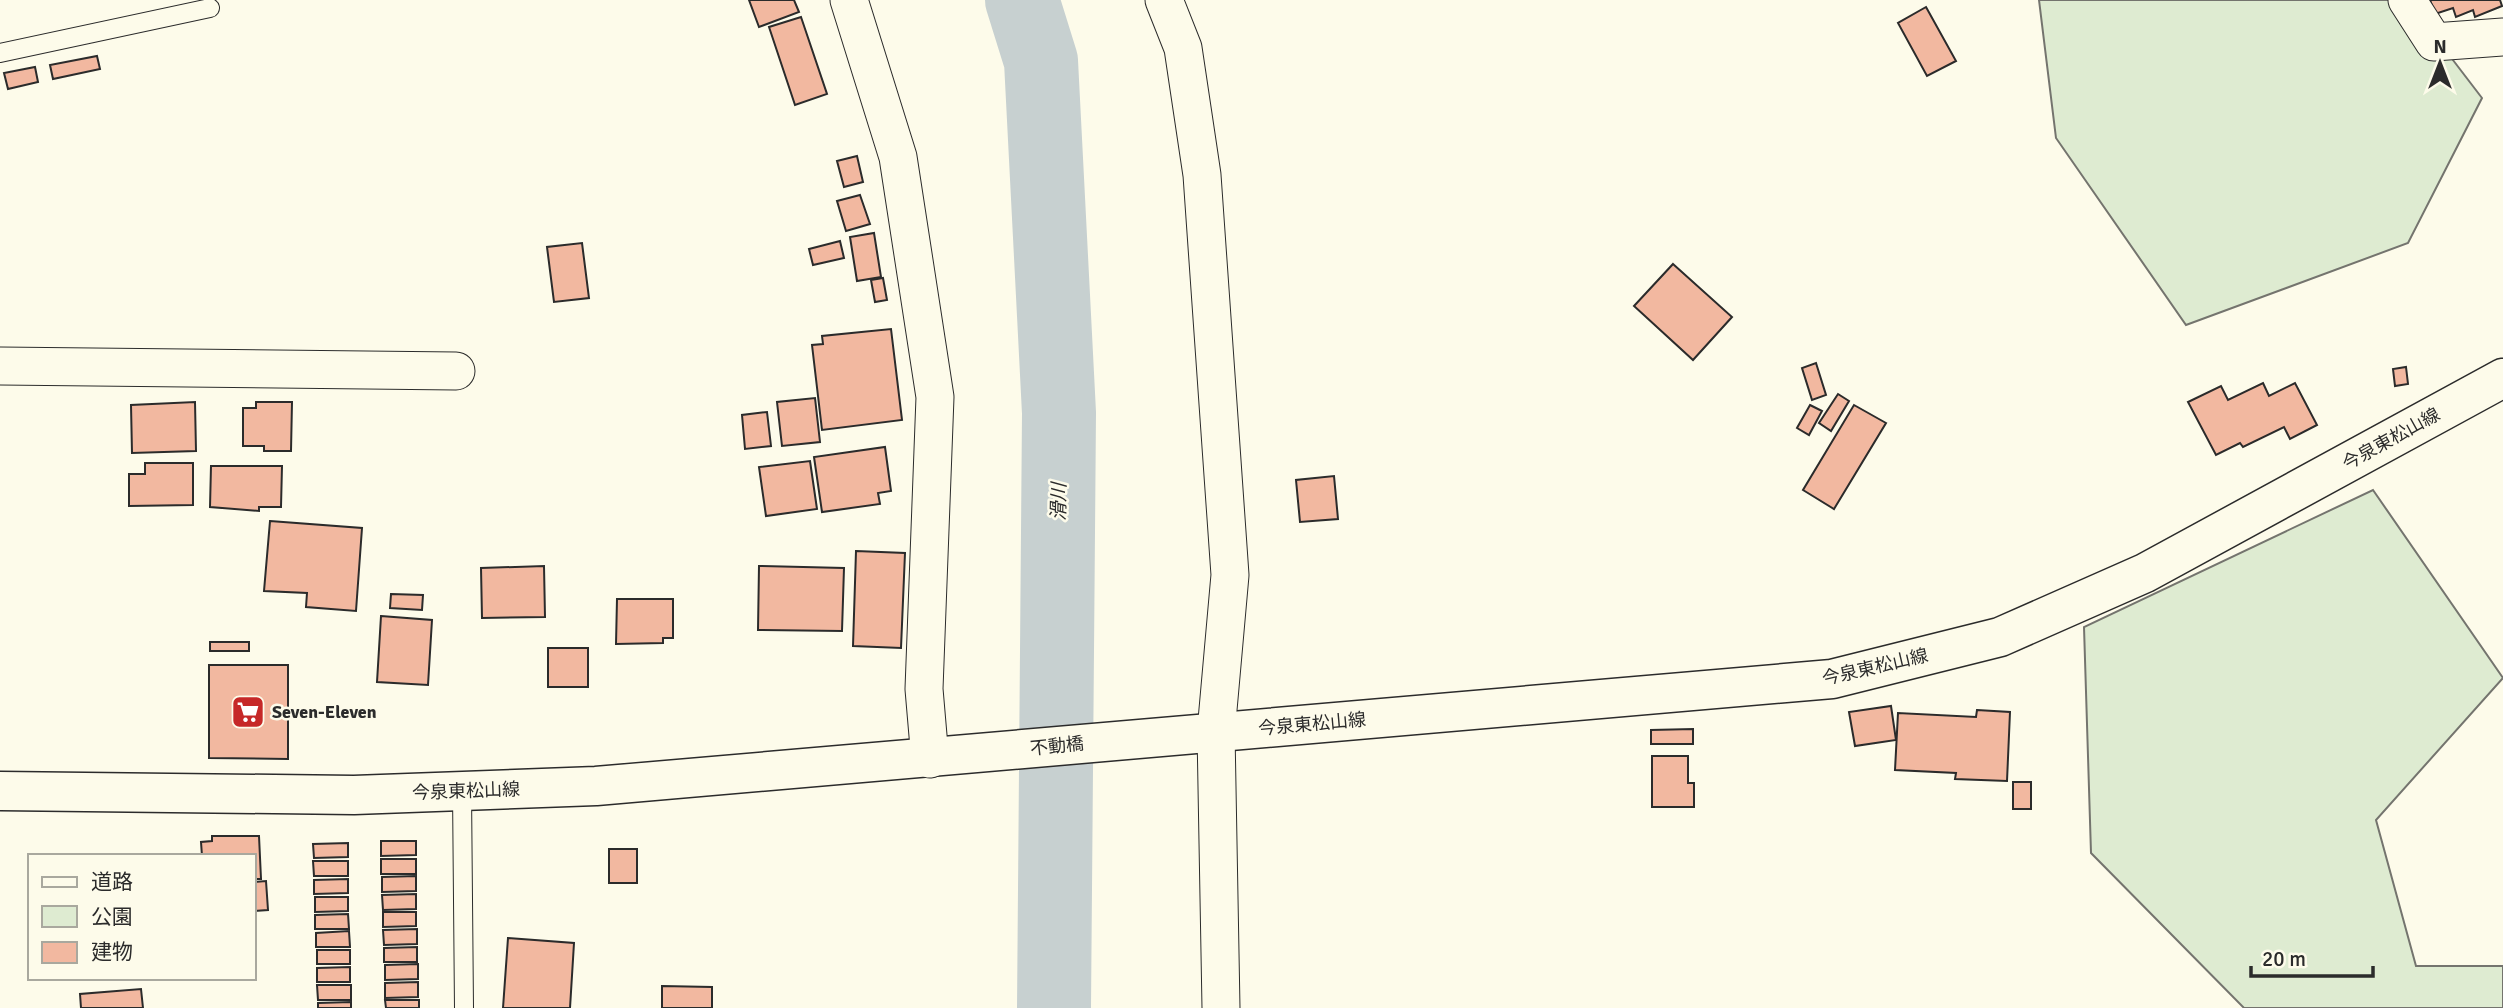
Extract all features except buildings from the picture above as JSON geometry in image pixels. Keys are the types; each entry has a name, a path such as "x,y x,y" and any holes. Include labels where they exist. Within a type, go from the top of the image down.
{"main road":[{"name":"今泉東松山線","path":"1200,733 1832,679 2000,637 2145,573 2503,378"},
{"name":"不動橋","path":"930,759 1200,733"},
{"name":"今泉東松山線","path":"0,791 354,795 596,786 930,759"}],"street":[{"path":"849,0 898,157 934,397 924,689 930,759"},
{"path":"1164,0 1183,48 1204,203 1230,575 1200,733 1221,1008"},
{"path":"2407,0 2434,42 2503,37"},
{"path":"0,366 456,371"}],"lane":[{"path":"0,54 211,8"},
{"path":"462,791 464,1008"}],"green space":[{"path":"2039,0 2407,0 2482,98 2408,243 2186,325 2056,138"},
{"path":"2373,490 2503,678 2376,820 2416,966 2503,966 2503,1008 2244,1008 2091,853 2084,627"}],"waterway":[{"name":"滑川","path":"1022,0 1041,61 1059,413 1054,1008"}],"place":[{"name":"Seven-Eleven","path":"248,712"}]}
